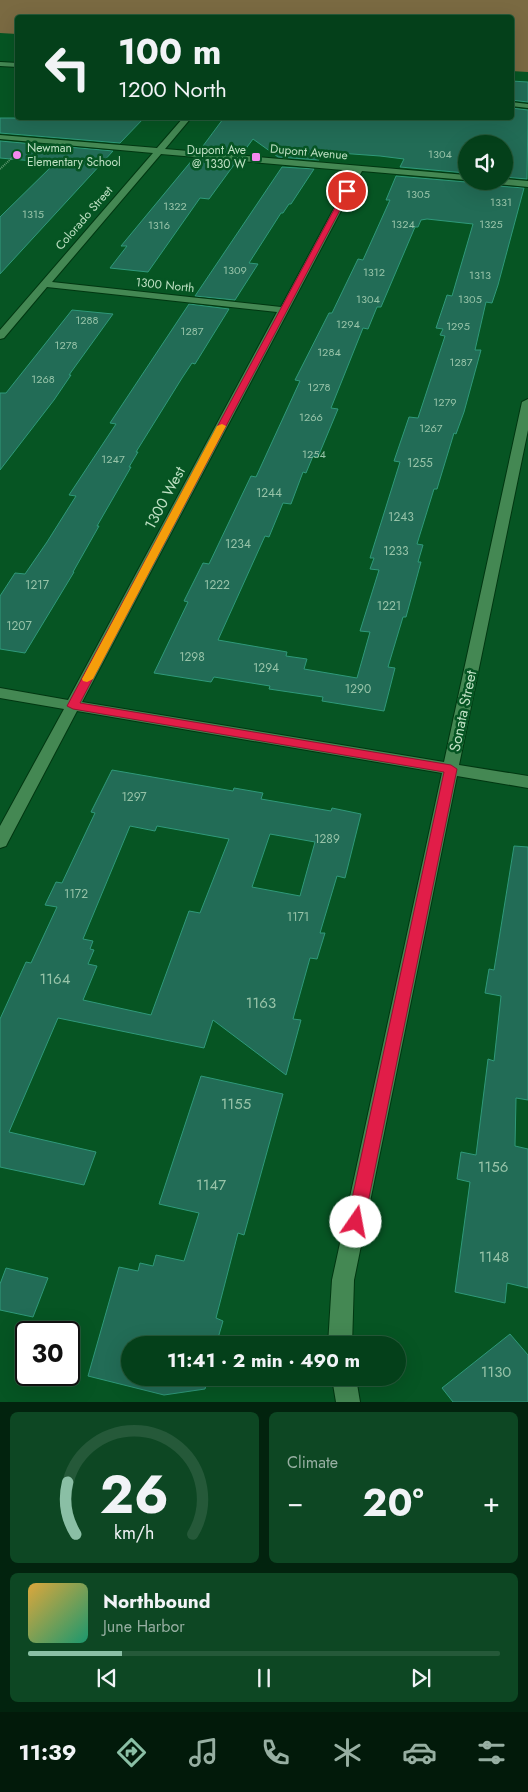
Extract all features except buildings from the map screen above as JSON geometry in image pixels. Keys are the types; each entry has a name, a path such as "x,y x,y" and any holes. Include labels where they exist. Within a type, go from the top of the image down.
{"street":[{"path":"0,64 15,65"},
{"path":"514,104 528,106"},
{"name":"Colorado Street","path":"0,336 185,120"},
{"name":"Dupont Avenue","path":"0,137 458,177"},
{"name":"1300 West","path":"0,842 359,169"},
{"path":"513,183 528,184"},
{"name":"1300 North","path":"44,284 284,310"},
{"name":"Sonata Street","path":"341,1336 344,1280 528,402"},
{"path":"0,693 528,782"},
{"path":"345,1386 348,1402"}],"shaded area":[{"path":"0,0 528,0 528,72 514,71 514,15 15,15 15,34 0,33"}],"slow traffic":[{"path":"87,679 222,426"}],"place":[{"name":"Newman Elementary School","path":"17,155"},
{"name":"Dupont Ave @ 1330 W","path":"256,157"}],"route":[{"path":"347,191 73,706 451,769 356,1222"}]}
